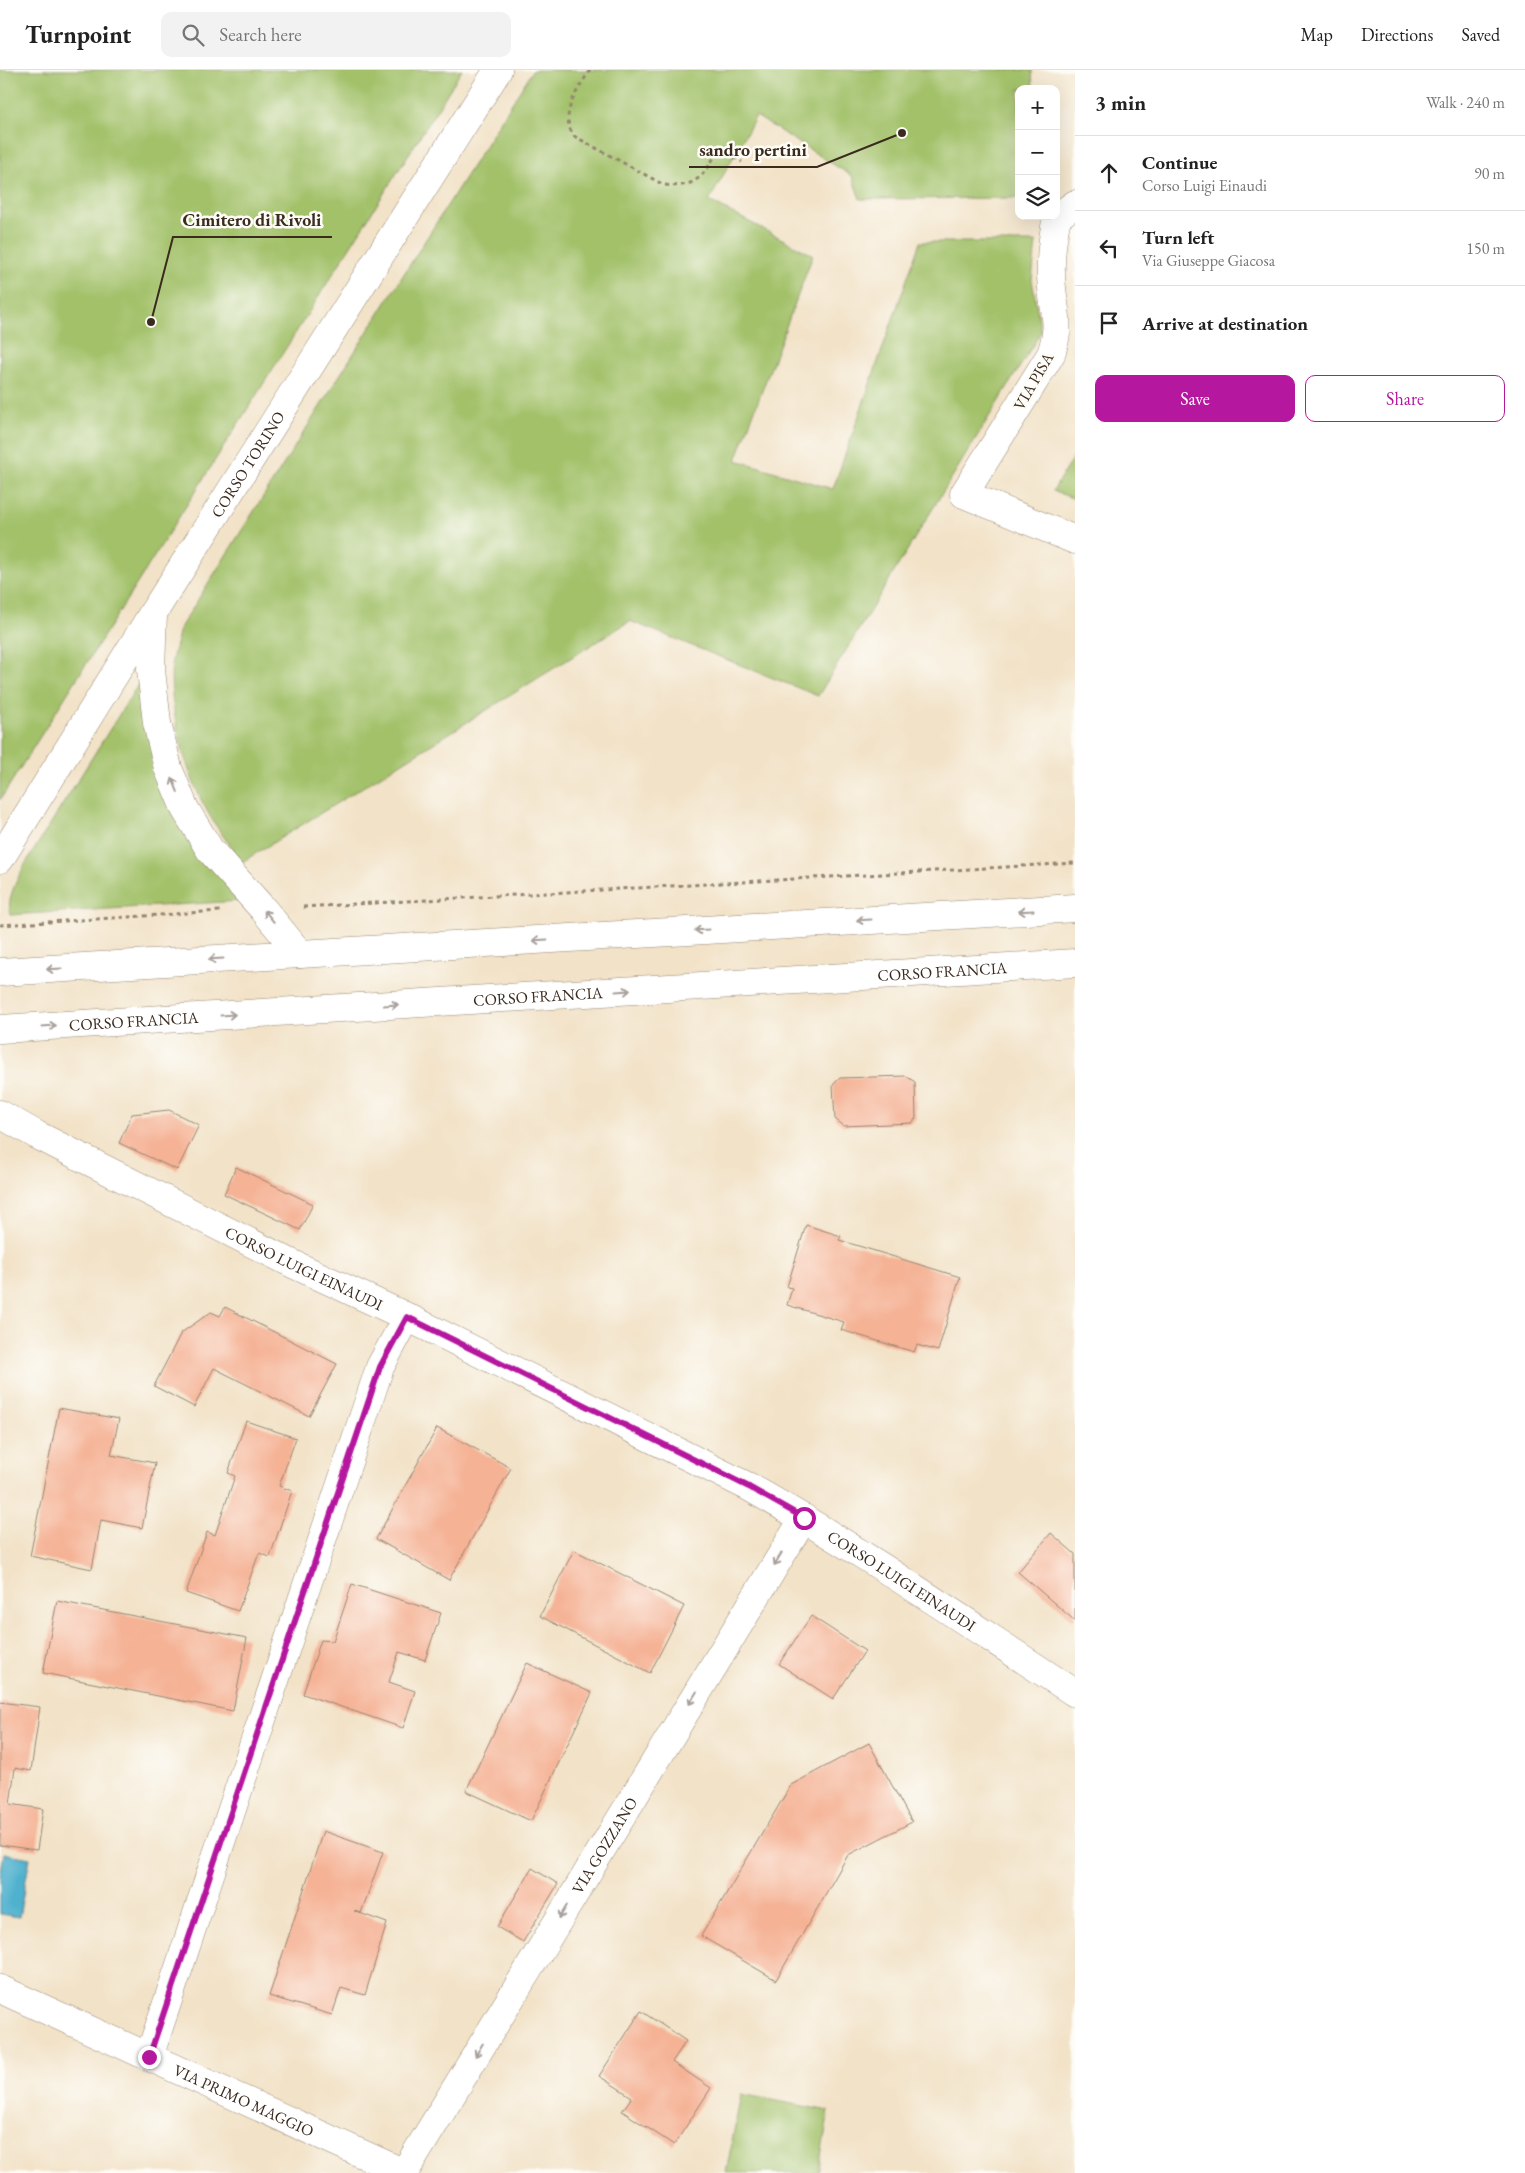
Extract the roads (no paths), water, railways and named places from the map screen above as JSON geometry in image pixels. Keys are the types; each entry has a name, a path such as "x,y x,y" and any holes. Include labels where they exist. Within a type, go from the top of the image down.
{"main road":[{"name":"CORSO TORINO","path":"0,859 153,613 498,70"},
{"name":"VIA PISA","path":"1075,204 1057,217 1052,238 1052,289 1057,315 1056,336 1051,354 964,494 1075,540"},
{"path":"153,613 152,670 157,723 168,768 185,809 210,850 300,954"},
{"path":"0,972 1075,908"},
{"name":"CORSO FRANCIA","path":"0,1029 1075,963"},
{"name":"CORSO LUIGI EINAUDI","path":"0,1114 37,1135 293,1264 407,1317 749,1487 804,1518 1075,1693"},
{"path":"149,2057 380,1367 407,1317"},
{"name":"VIA GOZZANO","path":"404,2173 804,1518"},
{"name":"VIA PRIMO MAGGIO","path":"0,1989 404,2173"}],"water":[{"path":"4,1853 30,1858 19,1917 0,1914 0,1876"}],"place":[{"name":"sandro pertini","path":"902,133"},
{"name":"Cimitero di Rivoli","path":"151,322"}]}
